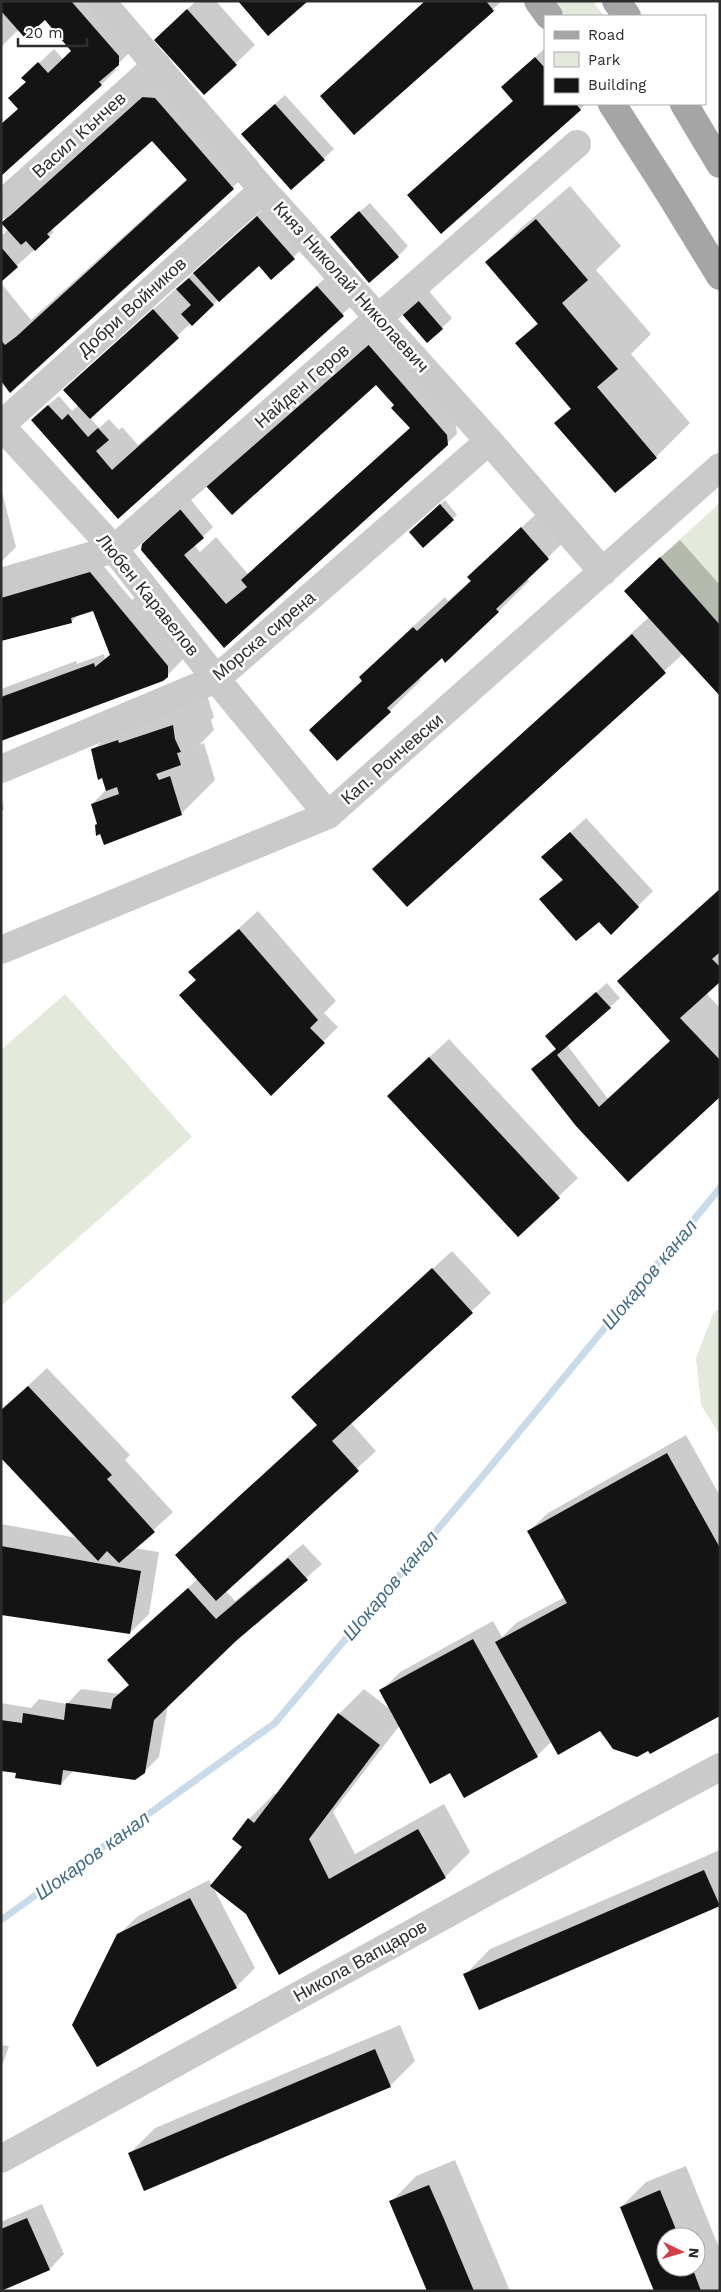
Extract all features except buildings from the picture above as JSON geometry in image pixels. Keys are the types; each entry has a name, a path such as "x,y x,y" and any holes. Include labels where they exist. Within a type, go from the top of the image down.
{"main road":[{"path":"538,1 548,15"},
{"path":"616,1 626,15"},
{"path":"613,105 720,276"},
{"path":"685,105 720,164"}],"street":[{"name":"Княз Николай Николаевич","path":"101,1 157,64 263,190 489,441 603,572"},
{"name":"Васил Кънчев","path":"1,205 157,64"},
{"name":"Найден Геров","path":"1,582 114,549 577,144"},
{"name":"Добри Войников","path":"1,425 263,190"},
{"name":"Любен Каравелов","path":"1,425 114,549 216,679 328,815"},
{"name":"Морска сирена","path":"1,768 216,679 489,441"},
{"name":"Кап. Рончевски","path":"1,950 328,815 720,468"},
{"name":"Никола Вапцаров","path":"1,2158 487,1891 720,1767"}],"green space":[{"path":"554,1 593,1 603,15 565,15"},
{"path":"720,503 720,625 660,557"},
{"path":"65,994 192,1137 1,1306 1,1050"},
{"path":"720,1308 720,1435 701,1405 696,1358 713,1314"}],"waterway":[{"name":"Шокаров канал","path":"1,1920 275,1723 486,1472 720,1188"}]}
